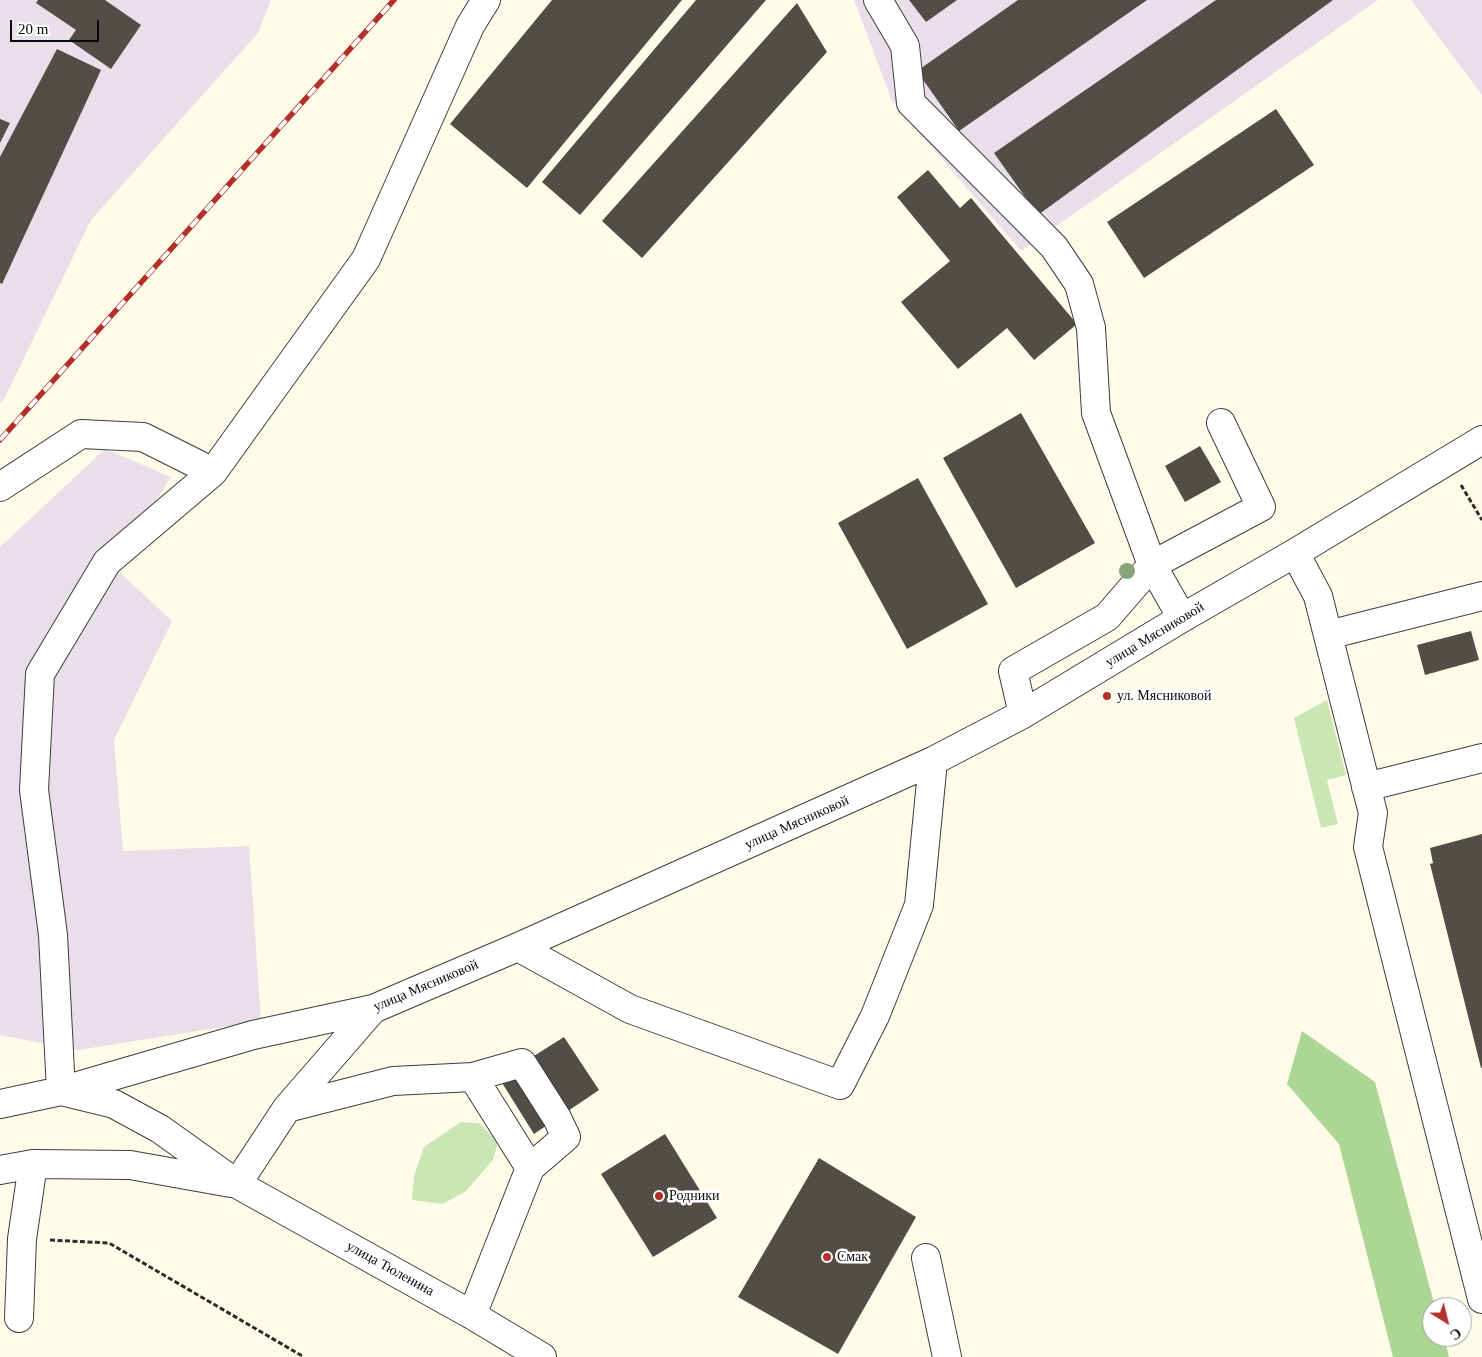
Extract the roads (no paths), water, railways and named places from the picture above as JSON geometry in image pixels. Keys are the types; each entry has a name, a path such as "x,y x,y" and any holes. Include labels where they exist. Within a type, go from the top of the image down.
{"street":[{"path":"61,1091 53,935 34,790 40,674 107,562 213,472 366,260 470,26 486,0"},
{"path":"878,0 905,46 911,103 1054,247 1079,284 1092,328 1096,413 1152,565 1182,618"},
{"path":"1023,714 1013,671 1107,617 1152,565 1260,507 1221,423"},
{"path":"0,487 81,434 143,437 213,472"},
{"name":"улица Мясниковой","path":"0,1104 61,1091 253,1035 373,1009 518,947 934,762 1023,714 1482,440"},
{"path":"1295,553 1316,590 1374,816 1368,838 1368,847 1482,1299"},
{"path":"1328,635 1482,596"},
{"path":"1366,787 1482,758"},
{"path":"518,947 630,1009 840,1085 875,1016 918,906 934,762"},
{"path":"0,1170 34,1164 130,1165 237,1184 287,1108 373,1009"},
{"path":"287,1108 393,1080 473,1077 522,1063 547,1102 566,1137 530,1168 472,1315"},
{"path":"473,1077 530,1168"},
{"name":"улица Мясниковой","path":"61,1091 114,1104 160,1129 237,1184"},
{"path":"19,1318 22,1239 34,1164"},
{"name":"улица Тюленина","path":"237,1184 472,1315 542,1357"},
{"path":"926,1258 947,1357"}],"railway":[{"path":"0,440 394,0"}],"place":[{"name":"ул. Мясниковой","path":"1107,696"},
{"name":"Родники","path":"659,1196"},
{"name":"Смак","path":"827,1257"}]}
